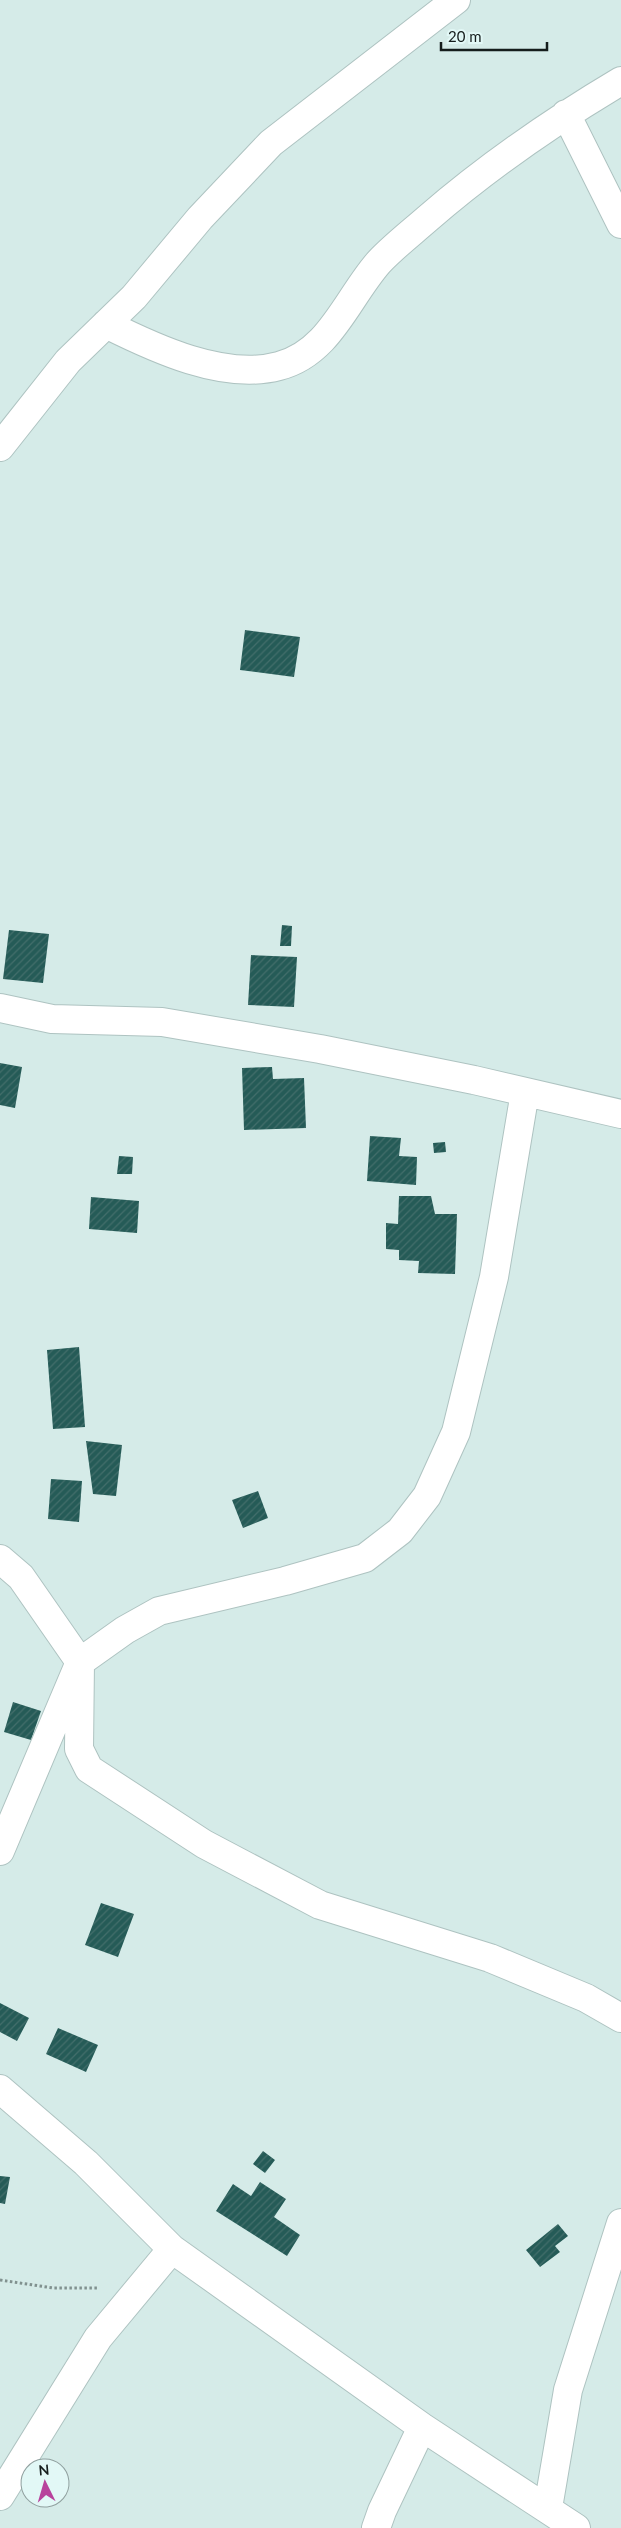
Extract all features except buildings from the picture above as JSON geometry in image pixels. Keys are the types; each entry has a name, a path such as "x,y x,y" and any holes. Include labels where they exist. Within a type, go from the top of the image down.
{"street":[{"path":"0,447 68,361 134,297 200,218 271,142 456,0"},
{"path":"106,324 139,340 208,366 251,369 278,366 306,356 336,324 385,257 472,180 566,114 621,81"},
{"path":"566,114 621,224"},
{"path":"0,1008 52,1018 162,1022 320,1049 621,1114"},
{"path":"0,1851 80,1662 125,1630 159,1611 285,1581 365,1558 400,1531 427,1496 456,1432 494,1277 525,1092"},
{"path":"0,1559 21,1577 80,1662 79,1749 89,1769 204,1844 320,1905 490,1958 586,1998 621,2018"},
{"path":"0,2089 86,2163 172,2249 422,2427 576,2528"},
{"path":"548,2508 568,2390 621,2223"},
{"path":"0,2496 98,2338 172,2249"},
{"path":"376,2528 382,2510 422,2427"}],"path":[{"path":"0,2280 53,2288 138,2289"}]}
